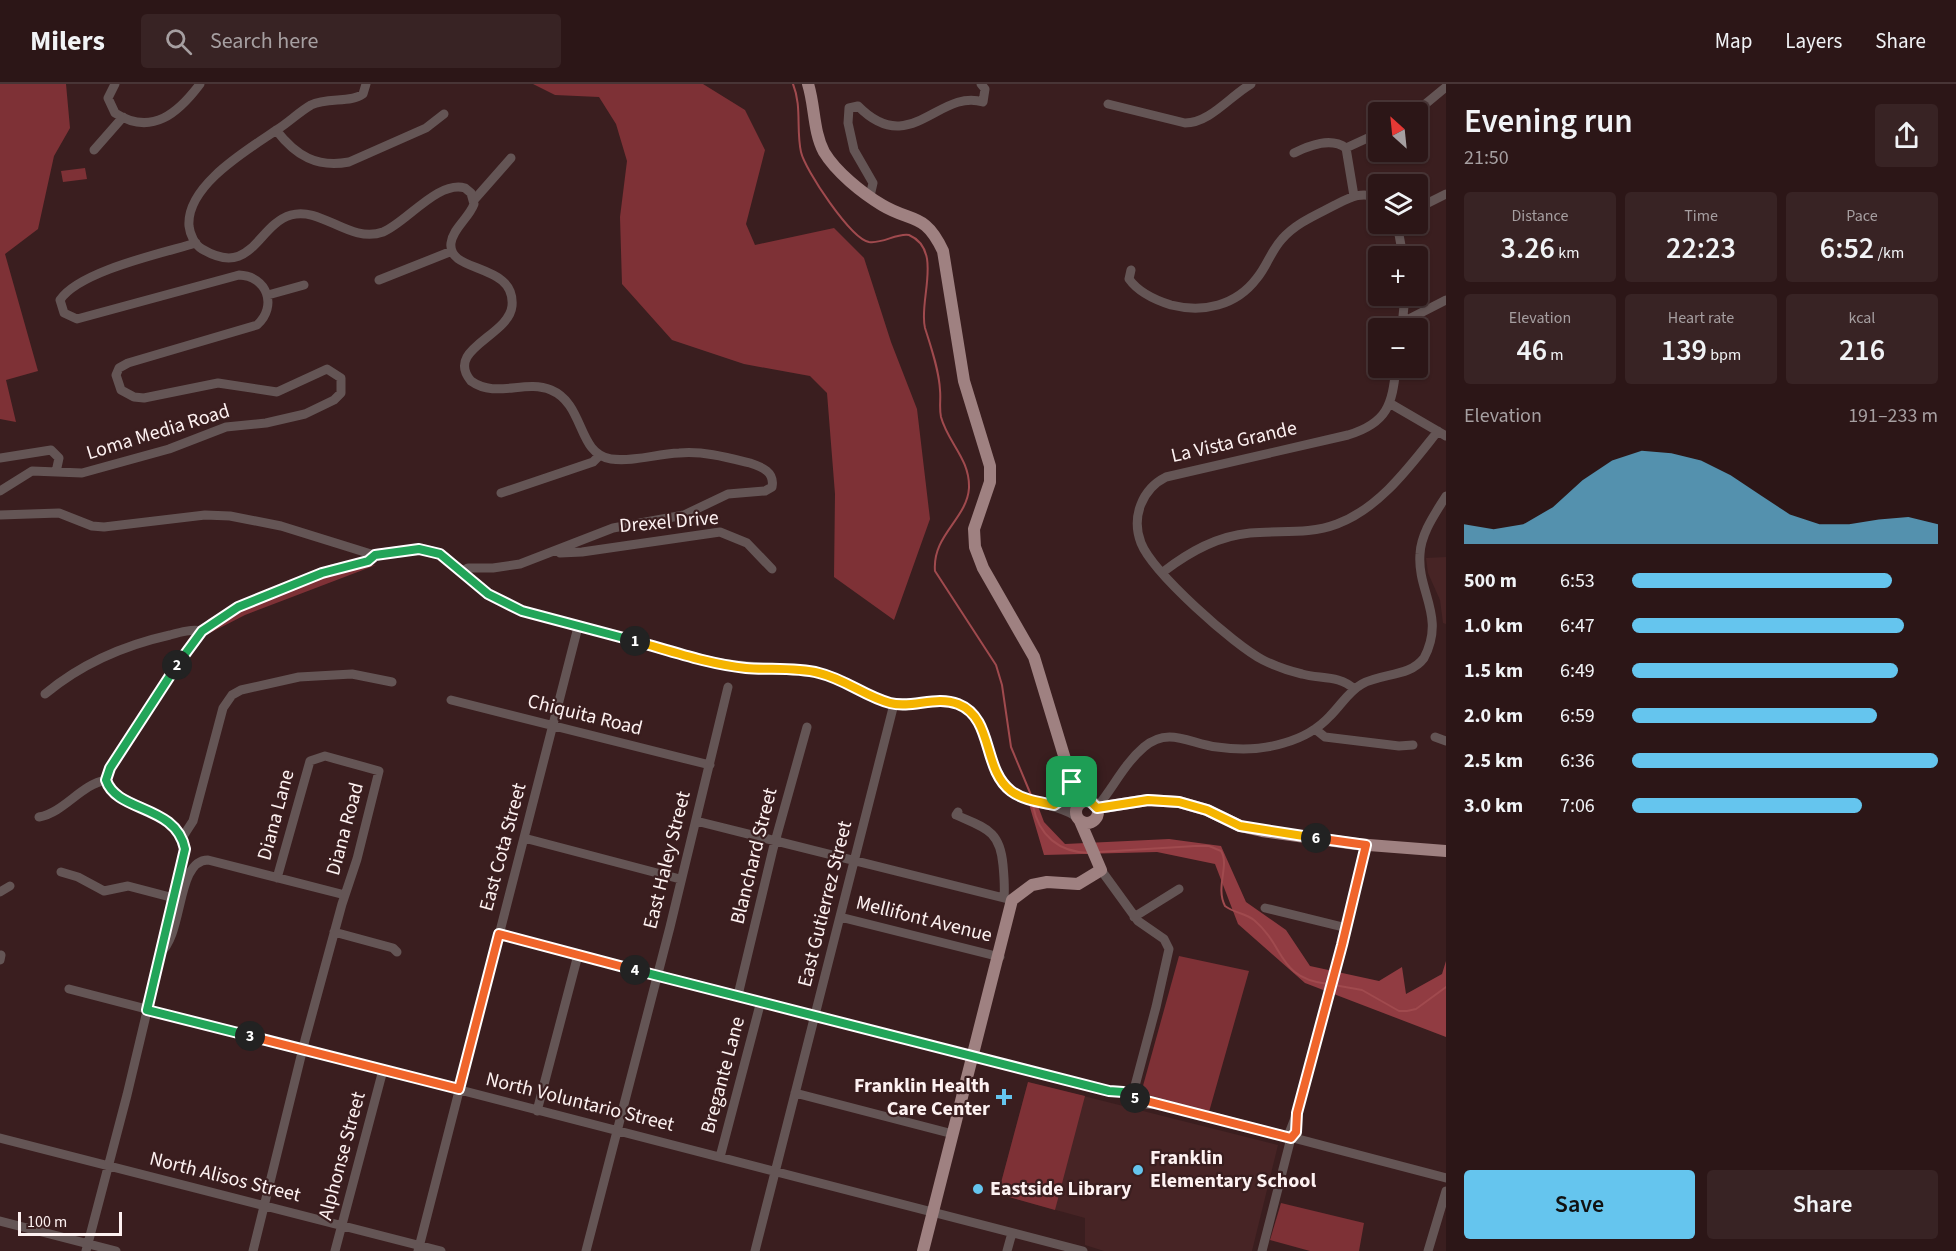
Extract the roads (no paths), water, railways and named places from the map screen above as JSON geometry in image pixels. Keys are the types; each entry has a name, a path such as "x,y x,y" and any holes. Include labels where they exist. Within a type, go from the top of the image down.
{"main road":[{"path":"808,84 817,134 824,152 849,179 883,206 923,222 934,233 943,251 964,381 990,466 990,482 974,529 974,543 983,568 1038,667 1072,786 1087,810 1089,841 1101,870 1083,883 1047,882 1032,885 1008,899 1000,957 922,1251"},
{"path":"1087,810 1107,797 1126,804"},
{"path":"1087,810 1148,800 1179,802 1207,810 1240,826 1366,845 1446,851"}],"street":[{"path":"116,84 110,91 109,102 115,113 123,117 149,122 168,117 184,106 200,84"},
{"path":"366,84 361,96 317,103 233,161 200,193 189,218 191,234 196,243 213,254 237,256 251,250 282,219 294,214 307,215 360,234 375,234 390,228 416,208 448,189 465,188 474,200"},
{"path":"870,196 873,183 854,150 848,123 849,108 858,106 872,118 888,124 907,125 925,119 960,101 968,99 983,102 985,89 981,84"},
{"path":"1108,104 1185,123 1194,122 1206,117 1251,84"},
{"path":"1428,103 1446,87"},
{"path":"276,130 305,159 338,164 349,162 426,128 444,114"},
{"path":"94,150 123,117"},
{"path":"1294,153 1331,142 1346,148 1368,138"},
{"path":"1346,148 1354,196"},
{"path":"461,572 468,568 514,566 613,528 684,515 728,494 765,491 773,484 769,472 762,467 712,454 679,453 615,459 599,456 589,445 576,414 562,395 537,387 484,388 469,378 465,367 468,355 508,321 512,298 502,280 464,263 452,251 451,243 454,234 472,211 474,200 511,158"},
{"path":"1428,203 1446,194"},
{"path":"1131,270 1129,279 1133,285 1159,302 1188,309 1222,305 1251,285 1276,246 1292,229 1354,196 1368,195"},
{"path":"196,243 93,276 65,293 60,300 62,310 69,317 81,318 239,275 255,278 268,294 304,285"},
{"path":"379,280 452,251"},
{"name":"Loma Media Road","path":"0,491 32,471 82,473 176,447 216,430 291,418 334,400 342,391 342,382 338,374 327,369 274,392 218,383 144,398 128,395 118,387 116,375 119,368 128,363 257,325 267,310 268,294"},
{"path":"1416,318 1446,300"},
{"path":"1163,572 1197,549 1225,538 1249,533 1314,531 1352,518 1382,496 1442,434 1391,404 1395,378"},
{"name":"La Vista Grande","path":"1354,689 1341,681 1309,676 1280,667 1248,651 1202,614 1163,572 1145,550 1137,526 1142,502 1158,481 1183,471 1354,433 1370,425 1391,404"},
{"path":"0,458 51,450 59,458 56,472"},
{"path":"501,493 593,462 599,456"},
{"path":"1107,797 1143,748 1164,736 1176,736 1216,747 1249,749 1284,744 1315,729 1354,689 1373,679 1415,667 1430,647 1436,616 1422,573 1420,552 1429,524 1446,496"},
{"path":"0,515 59,513 101,527 205,516 232,516 281,526 375,555 414,549 432,551 444,556 494,598 513,607 578,627 724,664 821,674 851,684 894,704 945,701 963,706 973,714 982,729 994,767 1007,788 1021,796 1056,806 1087,810"},
{"name":"Drexel Drive","path":"556,550 560,553 582,552 720,532 751,545 772,569"},
{"path":"86,1247 185,855 182,838 164,818 113,792 106,780 110,768 188,648 202,631 238,607 322,573 368,561 375,555"},
{"name":"East Cota Street","path":"418,1248 578,627"},
{"path":"45,694 68,675 127,647 189,631 202,631"},
{"path":"182,838 194,821 223,708 232,695 245,689 317,674 352,674 392,682"},
{"name":"East Haley Street","path":"586,1251 728,687"},
{"name":"Chiquita Road","path":"452,700 710,765"},
{"name":"East Gutierrez Street","path":"755,1251 894,704"},
{"name":"Blanchard Street","path":"738,995 775,842 807,727"},
{"path":"1315,729 1325,737 1399,746 1413,745"},
{"path":"1435,737 1446,741"},
{"name":"Diana Lane","path":"277,878 310,761 317,756 326,756 379,771"},
{"name":"Diana Road","path":"253,1251 334,932 357,859 379,771"},
{"path":"39,817 57,811 91,786 106,780"},
{"path":"1056,806 1063,801 1072,786"},
{"path":"696,821 1008,899 1000,844 986,828 956,815 958,812"},
{"path":"524,838 680,879"},
{"path":"1262,1251 1292,1136 1296,1132 1297,1113 1347,928 1366,845"},
{"path":"160,953 171,939 188,874 196,863 208,860 345,895"},
{"path":"1101,870 1134,917 1144,928 1164,939 1169,952 1131,1097"},
{"path":"61,872 78,877 104,891 128,886 174,898"},
{"path":"0,892 10,886"},
{"path":"1134,917 1179,889"},
{"path":"1265,908 1347,928"},
{"name":"Mellifont Avenue","path":"840,917 1000,957"},
{"path":"334,932 393,948 397,952"},
{"path":"499,934 1109,1091 1113,1095 1131,1097 1151,1105 1155,1104 1292,1136 1446,1185"},
{"path":"537,1111 578,956"},
{"name":"North Voluntario Street","path":"69,989 1083,1251"},
{"name":"Bregante Lane","path":"720,1157 761,1001"},
{"name":"Alphonse Street","path":"335,1251 383,1070"},
{"path":"795,1093 953,1134"},
{"name":"North Alisos Street","path":"0,1138 342,1226 418,1248 441,1251"},
{"path":"1428,1251 1441,1202 1439,1197 1441,1188 1446,1185"},
{"path":"0,1221 86,1247 116,1251"},
{"path":"1007,1251 1012,1233"}],"waterway":[{"path":"793,84 796,92 801,152 804,161 830,203 861,238 874,242 909,235 919,242 925,252 928,264 924,304 925,328 938,375 941,417 966,468 969,488 962,509 939,547 935,571 996,665 1002,685 1011,747 1031,795"},
{"path":"1033,806 1040,826 1052,840 1068,849 1089,853"},
{"path":"1098,852 1195,846 1209,846 1221,851 1224,863 1221,891 1225,906 1254,920 1264,930 1284,960 1299,975 1311,981 1328,984"},
{"path":"1334,985 1362,990 1399,1011 1416,1009 1446,987"}],"place":[{"name":"Franklin Health Care Center","path":"1004,1097"},
{"name":"Franklin Elementary School","path":"1138,1170"},
{"name":"Eastside Library","path":"978,1189"}]}
